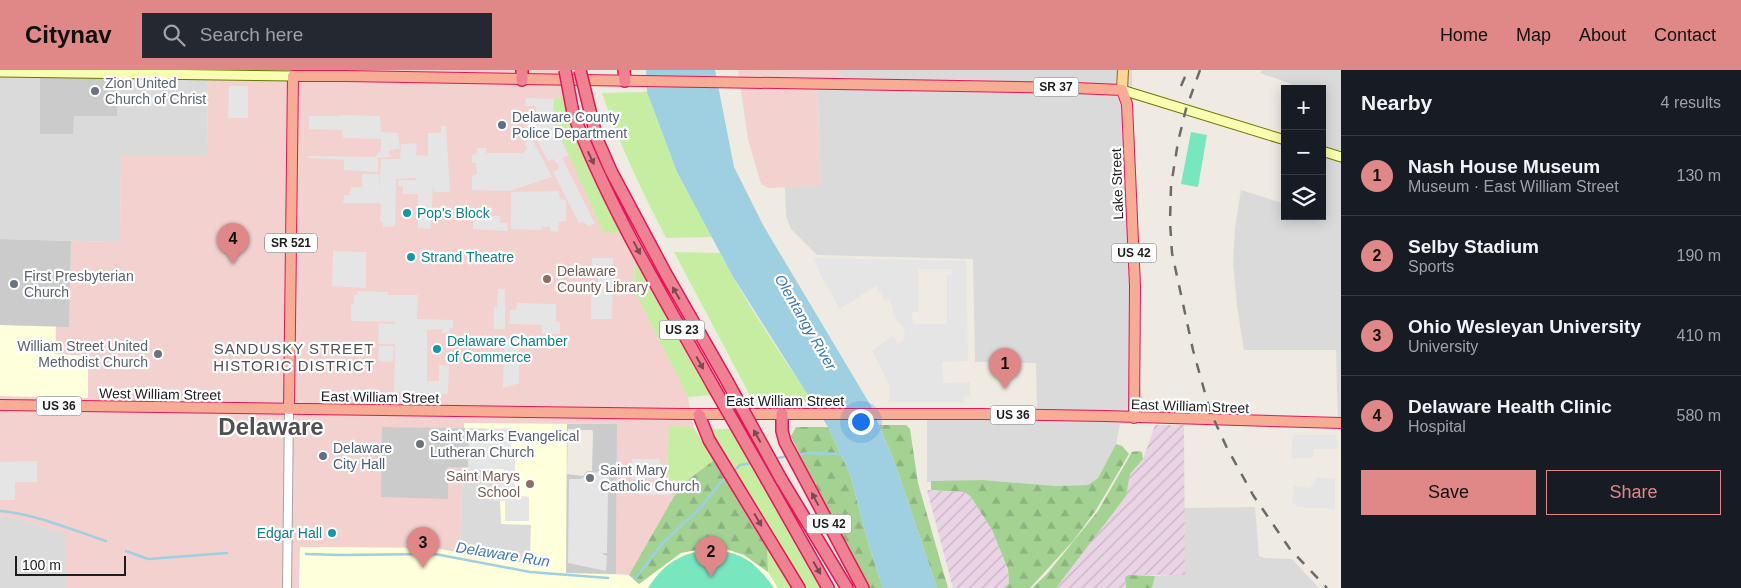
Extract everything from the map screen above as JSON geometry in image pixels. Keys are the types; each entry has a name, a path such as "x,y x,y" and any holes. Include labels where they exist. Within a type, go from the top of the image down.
{"highway":[{"name":"US 23","path":"565,70 572,113 598,175 713,386 828,588"},
{"name":"US 23","path":"580,70 590,115 611,171 666,274 782,479 847,588"},
{"name":"SR 37","path":"293,73 625,76 645,81 1122,90"},
{"name":"SR 521","path":"289,409 293,73"},
{"name":"Lake Street","path":"1122,90 1127,104 1134,252 1134,418"},
{"name":"West William Street","path":"0,405 289,409"},
{"name":"East William Street","path":"289,409 699,414 1057,415 1341,423"},
{"path":"699,414 709,440 799,588"},
{"name":"US 42","path":"782,414 784,437 792,456 863,588"}],"main road":[{"name":"Lake Street","path":"1122,70 1122,90"},
{"name":"SR 37","path":"0,72 293,73"},
{"name":"SR 37","path":"1122,90 1281,139"},
{"path":"1326,152 1341,157"}],"street":[{"path":"287,588 289,409"}],"shaded area":[{"path":"0,70 208,71 207,155 121,156 120,242 0,239","holes":["117,79 116,116 73,116"]},
{"path":"137,70 563,70 564,96 554,99 626,234 635,255 634,290 688,397 693,427 669,427 667,476 680,486 629,575 616,574 617,424 464,423 460,553 436,548 301,547 299,588 65,588 66,534 16,518 0,516 0,396 87,397 55,354 56,326 69,326 71,241 120,242 121,155 207,155 208,72"},
{"path":"738,70 840,70 840,77 817,78 821,186 768,188 761,184 748,139"},
{"path":"840,70 1132,70 1139,380 1144,404 1137,424 1120,424 1116,444 1098,478 1088,485 1056,486 983,480 927,482 927,410 1037,411 1036,363 975,362 973,259 817,255 791,229 786,216 785,187 821,186 817,77 839,77"},
{"path":"1262,70 1341,70 1341,429 1338,429 1336,350 1244,350 1233,263 1235,228 1241,190 1281,203 1281,220 1326,220 1326,85 1291,85 1260,73"},
{"path":"40,78 117,79 117,116 74,116 73,134 40,134"},
{"path":"229,86 248,86 248,118 228,118"},
{"path":"526,98 554,99 553,119 568,155 562,158 595,224 588,226 584,222 579,223 553,172 559,166 553,159 548,161 535,136 540,133 526,126 524,121 536,121 536,106 525,106"},
{"path":"309,116 380,116 381,132 398,133 400,149 388,152 392,157 378,158 378,172 344,170 344,160 308,158 308,156 375,157 381,150 381,139 343,138 342,130 309,129"},
{"path":"441,126 446,126 450,192 434,192 433,183 431,229 418,228 418,194 403,194 403,186 398,186 398,180 416,180 416,178 396,179 395,226 383,227 383,223 380,221 381,205 379,203 343,203 344,195 350,195 351,187 362,187 362,174 379,174 379,192 381,159 400,159 401,144 417,143 416,155 430,156 428,155 428,133 441,133"},
{"path":"532,139 552,177 509,191 472,190 472,176 477,174 476,163 472,163 472,155 477,154 477,148 486,148 486,153 523,153 527,149 524,142"},
{"path":"559,191 560,199 566,200 566,221 559,222 558,232 551,231 550,227 542,227 542,230 511,229 511,192"},
{"path":"473,216 500,216 500,223 507,223 508,231 473,229"},
{"path":"0,239 71,241 69,327 0,325"},
{"path":"333,251 366,252 366,288 332,286"},
{"path":"592,258 613,258 612,319 591,319 591,287 598,287 598,275 591,275"},
{"path":"814,258 966,261 968,361 942,362 943,383 970,382 970,397 964,397 965,402 889,402 890,387 872,350 893,336 898,344 903,341 905,332 894,316 892,305 888,299 885,301 876,286 840,309 822,278","holes":["918,269 951,269 952,275 947,275 947,324 913,324 912,312 919,312"]},
{"path":"498,289 505,289 505,329 494,329 494,307 497,307"},
{"path":"357,291 388,292 388,295 418,295 417,319 453,320 453,328 449,328 449,333 442,333 442,329 427,330 427,385 428,381 439,381 439,365 449,366 448,394 394,393 395,344 378,344 379,323 395,324 395,322 351,321 351,304 354,304 354,295 357,295"},
{"path":"517,303 556,304 556,322 560,322 560,334 542,334 542,325 509,324 510,310 516,310"},
{"path":"0,325 56,326 55,354 88,356 88,398 0,396"},
{"path":"519,336 519,383 503,388 504,342"},
{"path":"379,346 394,346 393,362 378,361"},
{"path":"464,423 567,424 567,573 629,575 639,584 681,553 717,546 744,555 768,572 778,588 299,588 300,547 436,548 530,564 531,525 501,524 500,500 494,500 494,470 463,469"},
{"path":"567,424 617,424 616,574 566,573","holes":["568,429 592,430 593,432 592,471 587,471 583,476 567,474"]},
{"path":"1155,425 1184,425 1185,575 1129,575 1125,577 1126,588 1056,588 1126,496 1130,474 1143,459"},
{"path":"382,427 504,429 504,469 448,467 448,499 381,497"},
{"path":"511,428 511,452 515,452 515,495 529,497 529,521 505,521 505,501 495,501 495,471 503,471 504,469 468,469 469,430"},
{"path":"1293,435 1336,435 1338,449 1314,449 1313,458 1291,458"},
{"path":"632,459 659,459 660,464 663,464 664,478 632,479"},
{"path":"37,461 37,482 15,482 15,500 0,500 0,462"},
{"path":"463,469 494,469 494,499 500,500 531,524 530,564 460,553"},
{"path":"588,472 609,473 609,488 603,488 602,490 608,492 607,553 601,553 607,556 606,571 568,563 569,479 580,479 586,476"},
{"path":"1315,478 1335,478 1335,509 1297,507 1292,501 1294,486 1311,488 1312,483 1315,483"},
{"path":"635,481 669,481 669,495 634,494"},
{"path":"927,490 965,492 971,497 992,530 1008,569 1009,583 1004,588 953,588"},
{"path":"1255,507 1259,556 1292,559 1319,588 1152,588 1155,576 1185,574 1184,508"},
{"path":"0,516 16,518 66,534 65,588 0,588"}],"green space":[{"path":"647,92 677,172 712,237 666,238 631,167 602,93"},
{"path":"564,96 579,145 626,234 603,232 553,119 554,99"},
{"path":"1191,132 1207,135 1198,187 1181,184"},
{"path":"674,252 720,253 753,310 813,403 753,401"},
{"path":"635,258 712,395 688,397 634,290"},
{"path":"879,425 906,425 910,429 918,483 948,588 937,588 896,466"},
{"path":"669,426 693,427 714,460 680,486 667,476"},
{"path":"796,427 828,427 850,474 869,546 883,588 868,588 843,546 791,436"},
{"path":"713,429 732,429 821,588 806,588 723,454 715,440"},
{"path":"1116,444 1122,446 1129,454 1096,510 1074,540 1030,588 1004,588 1009,583 1008,569 992,530 971,497 965,492 931,490 931,481 983,480 1056,486 1088,485 1098,478"},
{"path":"1132,452 1142,452 1143,459 1130,474 1126,496 1056,588 1032,588 1047,574 1098,511"},
{"path":"714,460 767,545 768,572 744,555 717,546 681,553 639,584 629,575 680,486"},
{"path":"767,545 793,588 778,588 768,572"},
{"path":"712,549 733,553 748,560 761,571 774,588 648,588 654,579 675,560 691,553"},
{"path":"1129,575 1155,576 1152,588 1126,588 1125,577"}],"water":[{"name":"Olentangy River","path":"646,70 715,70 734,167 763,225 871,406 896,466 937,588 883,588 869,546 850,474 828,427 732,275 677,172 647,92"}],"waterway":[{"name":"Delaware Run","path":"795,455 808,453 842,454"},
{"name":"Delaware Run","path":"773,459 788,456"},
{"name":"Delaware Run","path":"732,473 740,465 753,463"},
{"name":"Delaware Run","path":"635,579 661,545 702,506 728,476"},
{"name":"Delaware Run","path":"0,511 27,515 106,541"},
{"name":"Delaware Run","path":"126,551 148,559 227,553"},
{"name":"Delaware Run","path":"306,554 435,554 530,572 608,578"}],"railway":[{"path":"1181,86 1188,70"},
{"path":"1200,70 1186,109 1178,142 1171,186 1170,222 1172,253 1193,350 1210,411 1227,448 1253,495 1290,549 1327,588"}],"place":[{"name":"Zion United Church of Christ","path":"95,91"},
{"name":"Delaware County Police Department","path":"502,125"},
{"name":"Pop's Block","path":"407,213"},
{"name":"Strand Theatre","path":"411,257"},
{"name":"Delaware Health Clinic","path":"233,264"},
{"name":"Delaware County Library","path":"547,279"},
{"name":"First Presbyterian Church","path":"14,284"},
{"name":"Delaware Chamber of Commerce","path":"437,349"},
{"name":"William Street United Methodist Church","path":"158,354"},
{"name":"Nash House Museum","path":"1005,389"},
{"name":"Saint Marks Evangelical Lutheran Church","path":"420,444"},
{"name":"Delaware City Hall","path":"323,456"},
{"name":"Saint Mary Catholic Church","path":"590,478"},
{"name":"Saint Marys School","path":"530,484"},
{"name":"Edgar Hall","path":"332,533"},
{"name":"Ohio Wesleyan University","path":"423,568"},
{"name":"Selby Stadium","path":"711,577"}],"district":[{"name":"SANDUSKY STREET HISTORIC DISTRICT","path":"294,356"},
{"name":"Delaware","path":"271,426"}]}
